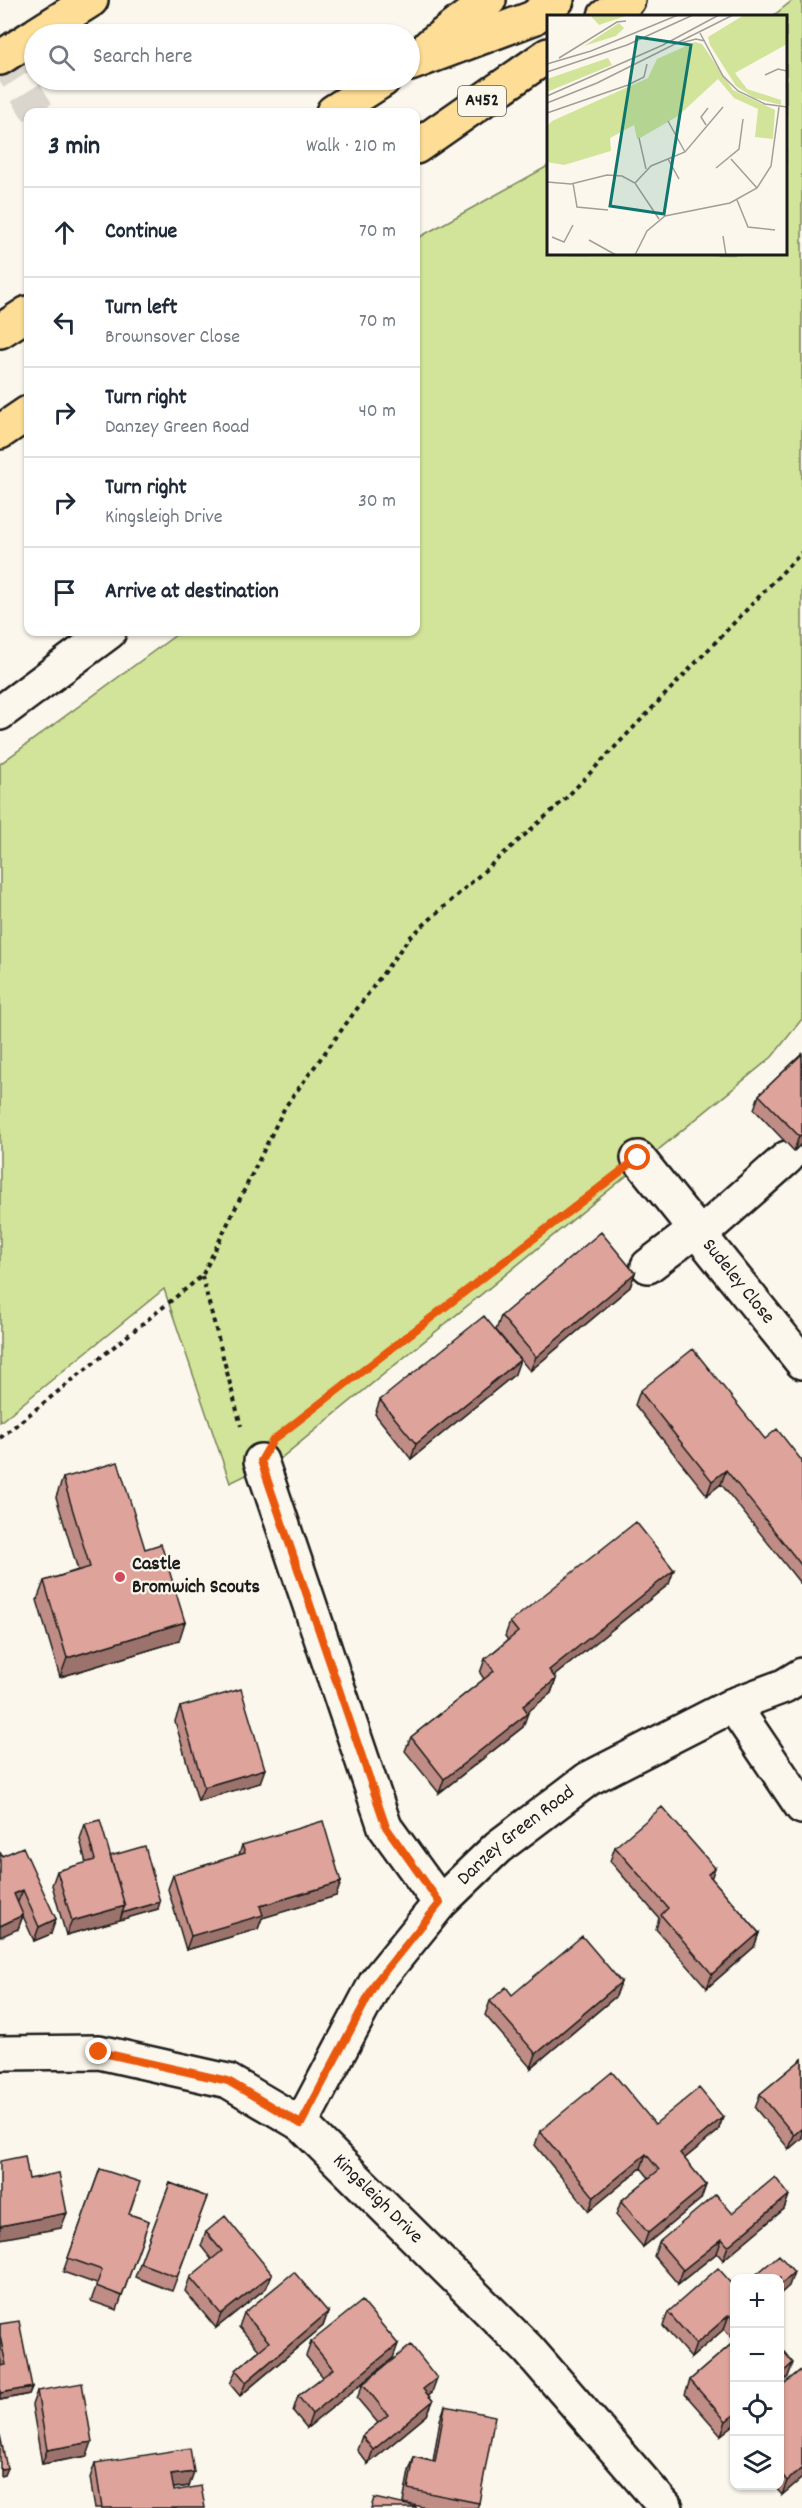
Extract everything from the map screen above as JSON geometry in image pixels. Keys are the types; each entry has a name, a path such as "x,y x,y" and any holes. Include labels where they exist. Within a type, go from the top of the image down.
{"highway":[{"path":"53,24 91,0"},
{"path":"420,55 489,0"},
{"path":"420,59 533,18 557,0"},
{"path":"607,15 628,0"},
{"path":"0,58 24,43"},
{"name":"A452","path":"420,144 547,56"},
{"path":"339,108 367,90"},
{"path":"0,331 24,316"},
{"path":"0,432 24,416"}],"street":[{"path":"608,15 643,0"},
{"path":"0,713 104,636"},
{"name":"Sudeley Close","path":"638,1158 802,1362"},
{"path":"699,1232 787,1158"},
{"name":"Sudeley Close","path":"648,1266 699,1232"},
{"path":"261,1461 386,1827 440,1903"},
{"name":"Danzey Green Road","path":"301,2124 376,1982 440,1903 498,1847 588,1779 733,1705 784,1686 802,1675"},
{"path":"733,1705 802,1808"},
{"name":"Kingsleigh Drive","path":"0,2054 99,2052 228,2081 301,2124 528,2349 666,2508"}],"path":[{"path":"0,1438 201,1276 285,1107 409,938 564,800 802,552"},
{"path":"201,1276 249,1456 261,1461 273,1440 638,1158"}],"green space":[{"path":"793,0 802,0 802,1019 772,1057 281,1458 230,1483 164,1289 0,1422 0,764 175,636 420,636 420,237 547,167 547,255 787,255 787,15 774,15"}],"building":[{"path":"802,1054 802,1134 799,1136 759,1095"},
{"path":"601,1232 635,1273 536,1357 501,1316"},
{"path":"484,1316 520,1360 416,1444 380,1400"},
{"path":"693,1349 765,1439 777,1429 802,1461 802,1566 726,1470 712,1481 640,1391"},
{"name":"Castle Bromwich Scouts","path":"118,1462 145,1549 161,1544 185,1622 67,1658 44,1581 90,1567 63,1478"},
{"path":"636,1522 674,1570 549,1670 556,1679 523,1706 528,1713 444,1779 411,1737 494,1671 485,1659 518,1632 510,1622"},
{"path":"241,1689 265,1769 204,1787 180,1707"},
{"path":"662,1807 715,1868 708,1874 759,1933 712,1974 661,1915 668,1908 615,1847"},
{"path":"100,1820 125,1906 72,1921 57,1871 95,1860 85,1824"},
{"path":"323,1821 341,1882 260,1906 263,1915 191,1936 173,1875 245,1853 242,1845"},
{"path":"145,1846 160,1902 122,1913 125,1906 110,1856"},
{"path":"23,1847 56,1919 39,1927 23,1890 14,1894 23,1915 0,1926 0,1852 2,1856"},
{"path":"582,1936 621,1982 536,2054 490,2001 506,1987 512,1995"},
{"path":"802,2059 802,2128 794,2135 760,2094"},
{"path":"612,2072 655,2124 699,2088 723,2117 680,2153 706,2185 648,2233 621,2201 659,2170 646,2154 594,2197 540,2131"},
{"path":"25,2156 29,2179 59,2173 67,2213 0,2226 0,2161"},
{"path":"100,2169 140,2182 129,2214 149,2221 122,2296 96,2286 102,2270 68,2258"},
{"path":"775,2177 789,2195 728,2246 722,2239 683,2270 659,2242 716,2194 732,2213"},
{"path":"170,2183 207,2197 177,2277 140,2263"},
{"path":"225,2216 272,2274 221,2314 190,2277 222,2251 206,2232"},
{"path":"779,2255 794,2272 784,2281 784,2274 757,2274"},
{"path":"718,2268 730,2281 730,2316 696,2344 668,2312"},
{"path":"294,2272 328,2312 246,2382 236,2370 269,2342 244,2313"},
{"path":"362,2301 398,2344 312,2414 298,2396 333,2369 311,2342"},
{"path":"19,2321 32,2387 0,2393 0,2366 6,2365 0,2324"},
{"path":"411,2345 437,2378 423,2389 433,2401 373,2450 362,2436 388,2415 363,2384"},
{"path":"730,2345 730,2418 726,2421 690,2380"},
{"path":"784,2352 793,2363 784,2371"},
{"path":"802,2369 802,2468 787,2481 784,2477 784,2384"},
{"path":"82,2383 92,2442 47,2450 37,2391"},
{"path":"445,2406 495,2416 479,2503 408,2489 414,2457 435,2462"},
{"path":"0,2435 7,2468 0,2469"},
{"path":"190,2448 194,2472 171,2475 174,2491 201,2486 205,2508 102,2508 95,2463"},
{"path":"374,2498 416,2507 416,2508 371,2508"}],"tunnel":[{"path":"0,51 24,90"},
{"path":"24,90 36,108"}],"place":[{"name":"Castle Bromwich Scouts","path":"120,1577"}],"route":[{"path":"99,2052 228,2081 301,2124 376,1982 440,1903 386,1827 261,1461 273,1440 638,1158"}]}
